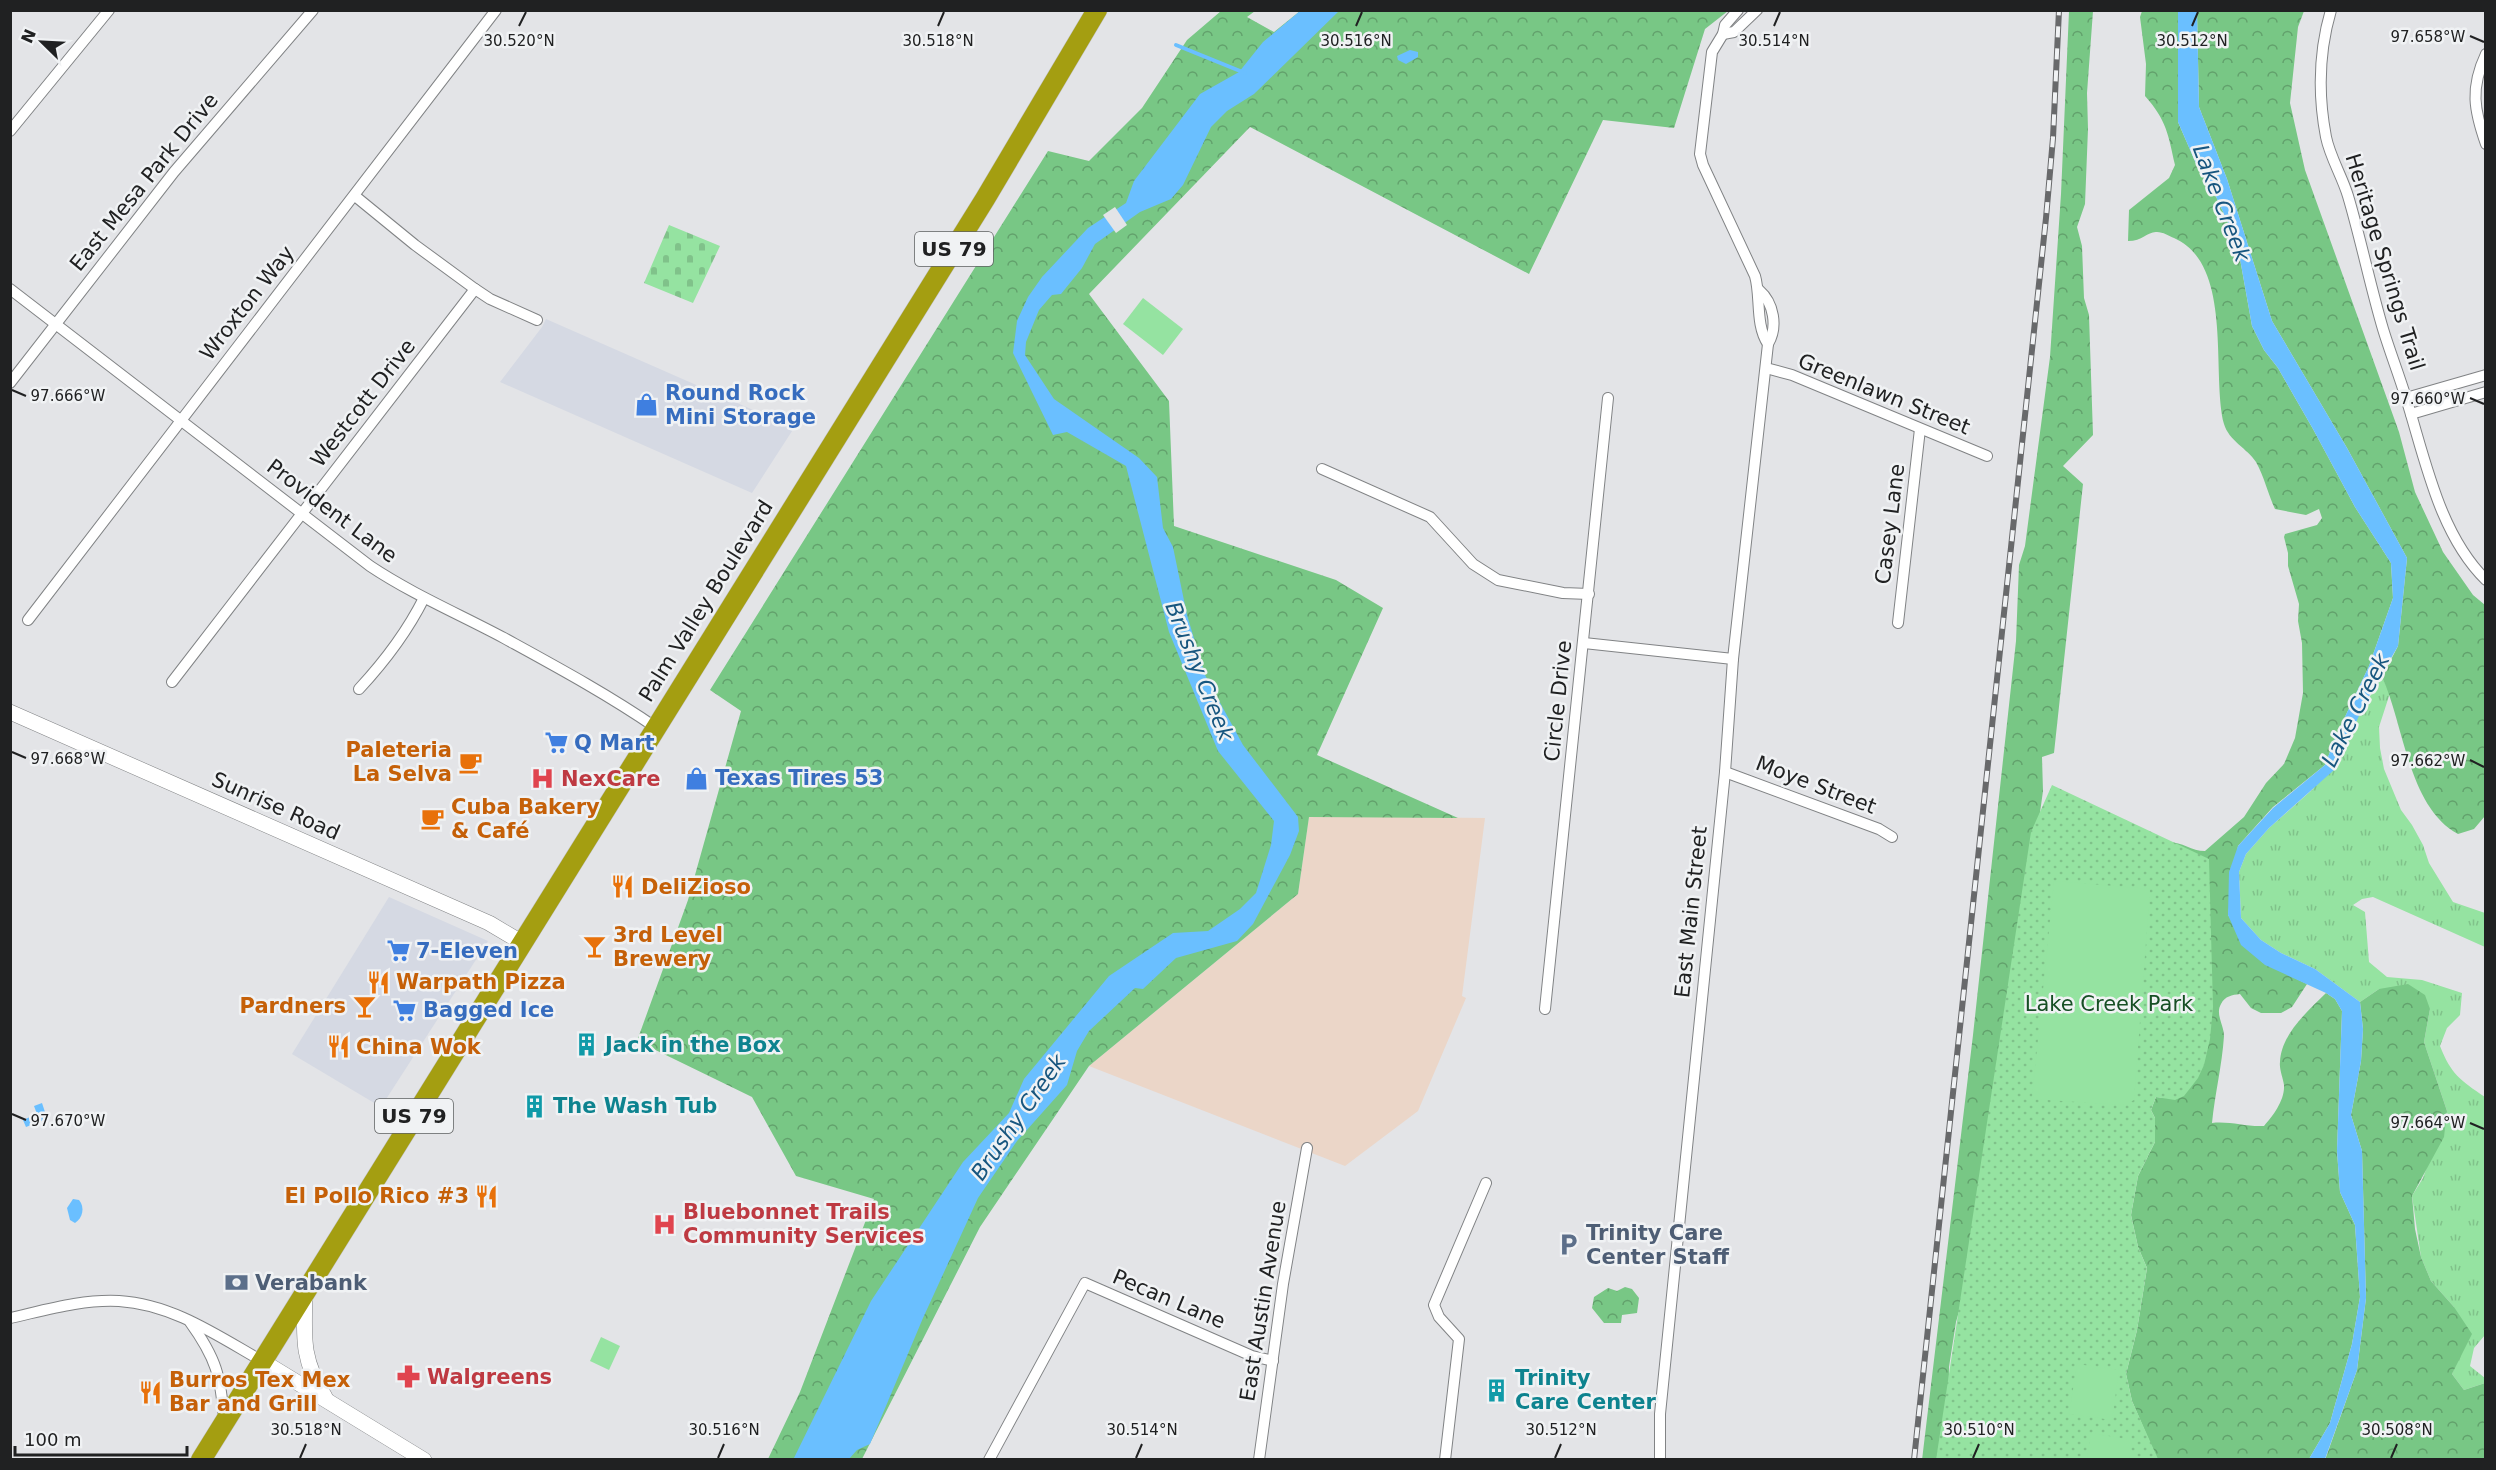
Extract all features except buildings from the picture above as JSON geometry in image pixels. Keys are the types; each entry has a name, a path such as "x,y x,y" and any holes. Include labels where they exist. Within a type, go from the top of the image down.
{"highway":[{"name":"Palm Valley Boulevard","path":"201,1460 985,199 1097,10"}],"main road":[{"name":"Sunrise Road","path":"10,712 489,923 521,942"},
{"path":"305,1290 304,1346 309,1367 326,1400"},
{"path":"262,1361 424,1460"}],"street":[{"path":"10,131 109,10"},
{"name":"East Mesa Park Drive","path":"10,383 174,172 313,10"},
{"name":"Wroxton Way","path":"28,620 496,10"},
{"name":"East Main Street","path":"1660,1460 1660,1414 1725,772 1733,659 1768,344 1774,325 1770,305 1759,290 1751,265 1706,172 1700,154 1712,52 1723,34 1725,25 1738,10"},
{"path":"1723,34 1734,32 1757,10"},
{"name":"Heritage Springs Trail","path":"2331,10 2324,34 2321,59 2321,90 2326,138 2348,195 2383,328 2435,494 2457,540 2486,580"},
{"path":"2486,54 2477,73 2475,94 2476,115 2486,144"},
{"path":"355,196 415,245 475,289 490,299 537,320"},
{"name":"Provident Lane","path":"10,289 370,566 424,598 505,639 624,706 655,727"},
{"name":"Westcott Drive","path":"172,682 475,289"},
{"name":"Greenlawn Street","path":"1766,369 1792,375 1987,456"},
{"path":"2406,398 2486,375"},
{"path":"2411,414 2486,393"},
{"name":"Circle Drive","path":"1545,1009 1608,398"},
{"name":"Casey Lane","path":"1898,623 1920,429"},
{"path":"1322,469 1430,518 1473,564 1498,580 1563,593 1588,594"},
{"path":"359,688 397,644 424,598"},
{"path":"1584,643 1733,659"},
{"name":"Moye Street","path":"1725,772 1868,825 1892,837"},
{"name":"East Austin Avenue","path":"1259,1460 1283,1284 1307,1148"},
{"path":"1445,1460 1459,1339 1438,1317 1434,1305 1486,1183"},
{"name":"Pecan Lane","path":"989,1460 1085,1283 1252,1356 1273,1361"},
{"path":"10,1318 64,1305 118,1301 152,1307 188,1319 262,1361"},
{"path":"188,1319 205,1342 219,1375 224,1423"}],"shaded area":[{"name":"Round Rock Mini Storage","path":"546,319 794,428 752,493 500,382"},
{"path":"1309,816 1485,818 1462,996 1466,998 1418,1111 1345,1166 1089,1066 1298,894"},
{"path":"389,897 488,941 381,1107 292,1054"}],"green space":[{"path":"2178,10 2178,122 2198,168 2212,188 2237,242 2252,326 2264,350 2278,368 2313,429 2355,507 2391,563 2393,598 2369,666 2325,765 2273,807 2238,846 2228,915 2262,962 2307,984 2292,1007 2281,1013 2261,1013 2251,1008 2240,994 2225,999 2219,1008 2224,1036 2212,1123 2257,1126 2264,1126 2275,1113 2284,1091 2280,1065 2285,1042 2290,1033 2326,993 2335,999 2342,1011 2337,1151 2340,1192 2355,1225 2360,1297 2352,1344 2330,1423 2309,1459 2157,1459 2132,1401 2126,1374 2137,1330 2147,1268 2138,1247 2131,1215 2138,1176 2155,1142 2155,1118 2151,1110 2156,1097 2166,1098 2167,842 2205,851 2244,817 2266,783 2284,764 2295,738 2303,693 2299,604 2288,566 2284,537 2285,534 2317,525 2322,518 2319,509 2306,515 2275,509 2256,462 2226,430 2221,403 2217,322 2213,295 2205,271 2193,251 2174,238 2159,232 2128,241 2129,210 2169,178 2175,165 2166,128 2145,96 2146,64 2140,17 2142,11"},
{"path":"1221,11 1255,11 1247,17 1274,32 1300,11 1728,11 1705,29 1674,128 1603,120 1529,274 1250,127 1089,294 1169,401 1174,526 1336,580 1383,608 1317,755 1458,818 1309,817 1298,894 1089,1066 980,1227 862,1459 768,1459 800,1392 874,1199 796,1176 752,1097 637,1041 688,900 741,711 710,690 1048,151 1089,161 1142,108 1187,40"},
{"path":"2069,11 2093,11 2087,93 2085,204 2077,227 2082,246 2084,298 2089,315 2093,435 2063,466 2083,484 2054,753 2042,757 2043,791 1973,1262 1956,1322 1949,1367 1948,1459 1922,1460 1973,1035 2016,641 2019,565 2025,546 2050,357 2061,194"},
{"path":"2197,11 2304,11 2298,27 2290,103 2305,170 2399,432 2415,492 2443,552 2473,595 2485,605 2485,816 2474,829 2458,834 2441,821 2428,805 2410,763 2382,677 2398,646 2407,558 2347,448 2272,321 2227,179 2199,107"},
{"path":"669,225 720,246 693,303 644,283"},
{"path":"1143,298 1183,329 1163,355 1123,324"},
{"path":"2382,677 2390,693 2379,727 2380,748 2384,769 2401,810 2412,825 2423,845 2429,863 2453,902 2485,913 2485,947 2373,897 2362,899 2353,905 2365,912 2369,962 2387,977 2422,980 2462,993 2460,1015 2447,1028 2440,1046 2457,1076 2485,1097 2485,1335 2474,1348 2470,1366 2485,1378 2485,1383 2464,1390 2452,1374 2459,1357 2454,1307 2431,1281 2421,1257 2412,1196 2423,1178 2447,1111 2424,1042 2430,1009 2379,989 2360,1002 2315,969 2281,953 2261,940 2241,918 2239,872 2246,854 2269,828 2313,789"},
{"name":"Lake Creek Park","path":"2052,785 2209,859 2213,1007 2210,1039 2204,1065 2198,1078 2184,1096 2175,1100 2156,1097 2151,1110 2155,1118 2155,1142 2138,1176 2131,1215 2138,1247 2147,1268 2137,1330 2126,1374 2132,1401 2158,1459 1936,1460 2031,832"},
{"path":"2054,881 2150,889 2134,1100 2124,1105 2032,1099"},
{"path":"2408,984 2425,995 2430,1009 2424,1042 2447,1111 2444,1137 2412,1196 2415,1229 2421,1257 2431,1281 2454,1307 2472,1334 2452,1374 2464,1390 2485,1383 2485,1459 2325,1460 2357,1370 2366,1298 2362,1151 2351,1115 2361,1061 2363,1029 2360,1002 2379,989"},
{"path":"1625,1287 1632,1289 1639,1298 1637,1313 1622,1315 1621,1323 1604,1323 1592,1308 1594,1297 1608,1288 1617,1291"},
{"path":"601,1337 620,1346 609,1370 590,1361"},
{"path":"2077,1364 2119,1370 2112,1420 2069,1414"},
{"path":"2091,1433 2132,1440 2129,1459 2087,1459"}],"water":[{"name":"Brushy Creek","path":"1300,11 1339,11 1254,94 1227,111 1211,127 1183,185 1171,199 1140,212 1095,244 1082,268 1061,294 1052,295 1039,310 1026,342 1025,355 1054,399 1139,458 1157,477 1163,528 1173,547 1187,615 1205,675 1243,745 1298,817 1299,831 1290,855 1253,924 1237,941 1176,958 1143,989 1135,988 1089,1031 1077,1051 1067,1085 1017,1141 978,1198 923,1318 870,1444 857,1450 849,1459 793,1460 871,1301 963,1162 1009,1113 1024,1079 1109,976 1173,933 1208,931 1240,909 1256,893 1271,845 1274,821 1218,751 1169,632 1126,466 1067,432 1053,435 1013,353 1017,321 1028,297 1042,277 1088,228 1126,203 1134,181 1200,94 1239,72 1263,42"},
{"name":"Lake Creek","path":"2178,11 2197,11 2199,107 2227,179 2272,321 2347,448 2407,558 2398,646 2364,705 2334,770 2269,828 2246,854 2239,872 2241,918 2261,940 2281,953 2315,969 2360,1002 2363,1029 2361,1061 2351,1115 2362,1151 2366,1298 2357,1370 2325,1459 2309,1459 2330,1423 2352,1344 2360,1297 2355,1225 2340,1192 2337,1151 2342,1011 2335,999 2326,993 2265,965 2241,945 2228,915 2229,872 2238,846 2273,808 2325,765 2369,666 2393,598 2391,563 2355,507 2313,429 2278,368 2264,350 2252,326 2237,242 2212,188 2198,168 2178,122"},
{"path":"1410,50 1418,52 1418,57 1406,64 1398,60 1397,56"},
{"path":"42,1103 45,1112 41,1114 44,1120 26,1127 23,1120 37,1114 34,1106"},
{"path":"73,1199 79,1200 82,1209 80,1218 75,1223 70,1220 67,1208"}],"pier":[{"path":"1115,207 1127,225 1116,233 1103,215"}],"waterway":[{"path":"1176,45 1245,73"}],"railway":[{"path":"1914,1460 2046,218 2053,138 2059,10"}],"place":[{"name":"Round Rock Mini Storage","path":"647,405"},
{"name":"Q Mart","path":"556,743"},
{"name":"Paleteria La Selva","path":"470,762"},
{"name":"Texas Tires 53","path":"697,778"},
{"name":"NexCare","path":"543,779"},
{"name":"Cuba Bakery & Café","path":"433,819"},
{"name":"DeliZioso","path":"623,887"},
{"name":"3rd Level Brewery","path":"595,947"},
{"name":"7-Eleven","path":"398,951"},
{"name":"Warpath Pizza","path":"378,982"},
{"name":"Pardners","path":"364,1006"},
{"name":"Bagged Ice","path":"405,1010"},
{"name":"Jack in the Box","path":"587,1045"},
{"name":"China Wok","path":"338,1047"},
{"name":"The Wash Tub","path":"535,1106"},
{"name":"El Pollo Rico #3","path":"487,1196"},
{"name":"Bluebonnet Trails Community Services","path":"665,1224"},
{"name":"Trinity Care Center Staff","path":"1568,1245"},
{"name":"Verabank","path":"237,1283"},
{"name":"Walgreens","path":"409,1377"},
{"name":"Trinity Care Center","path":"1497,1390"},
{"name":"Burros Tex Mex Bar and Grill","path":"151,1392"}]}
